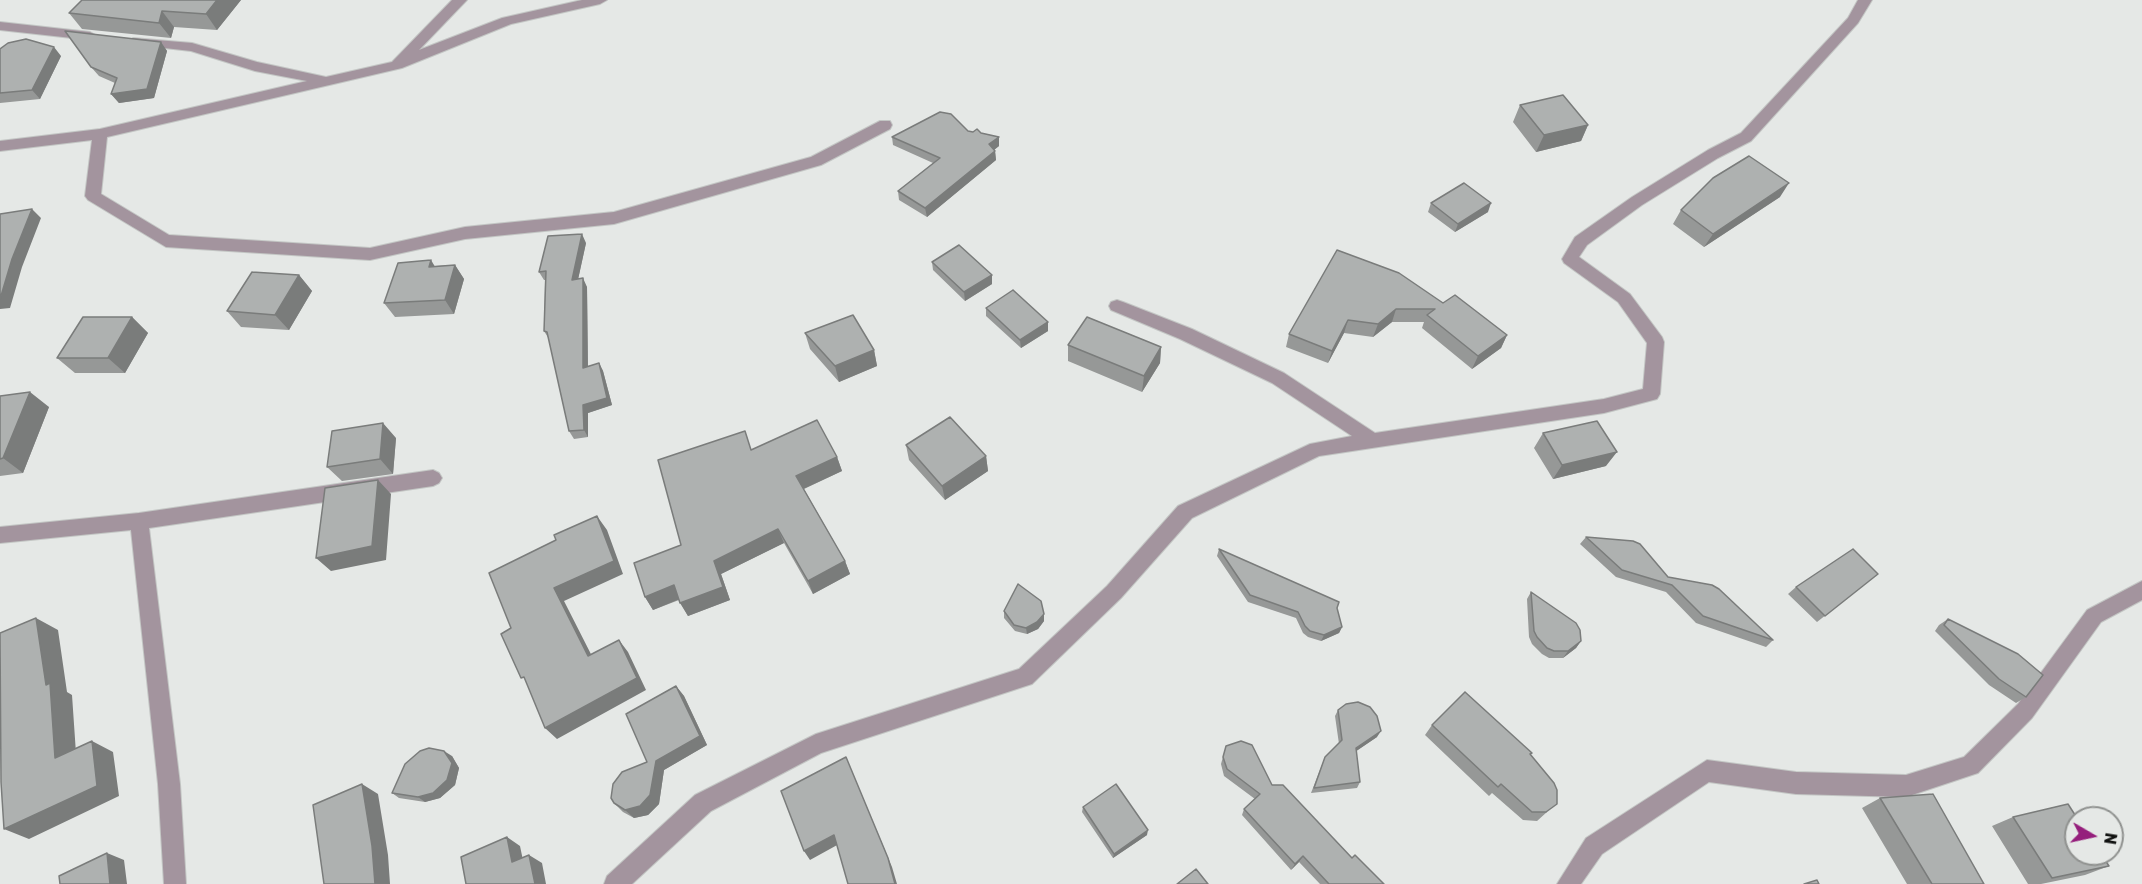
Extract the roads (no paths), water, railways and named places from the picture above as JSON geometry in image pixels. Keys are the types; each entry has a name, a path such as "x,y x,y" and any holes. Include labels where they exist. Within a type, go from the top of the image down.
{"street":[{"path":"396,64 460,0"},
{"path":"0,146 100,135 396,64 507,21 600,0"},
{"path":"615,884 703,803 816,744 1025,677 1114,592 1185,512 1316,449 1604,406 1651,394 1656,342 1624,298 1570,259 1581,241 1637,201 1713,153 1746,137 1853,20 1865,0"},
{"path":"0,26 102,38"},
{"path":"124,40 192,47 255,66 327,80"},
{"path":"100,135 93,196 166,241 370,254 465,233 614,219 816,161 885,125"},
{"path":"1117,306 1186,334 1278,378 1372,440"},
{"path":"0,536 139,521 433,478"},
{"path":"139,521 169,784 175,884"},
{"path":"1568,884 1594,846 1707,771 1796,783 1906,786 1970,766 2025,711 2094,616 2142,590"}]}
